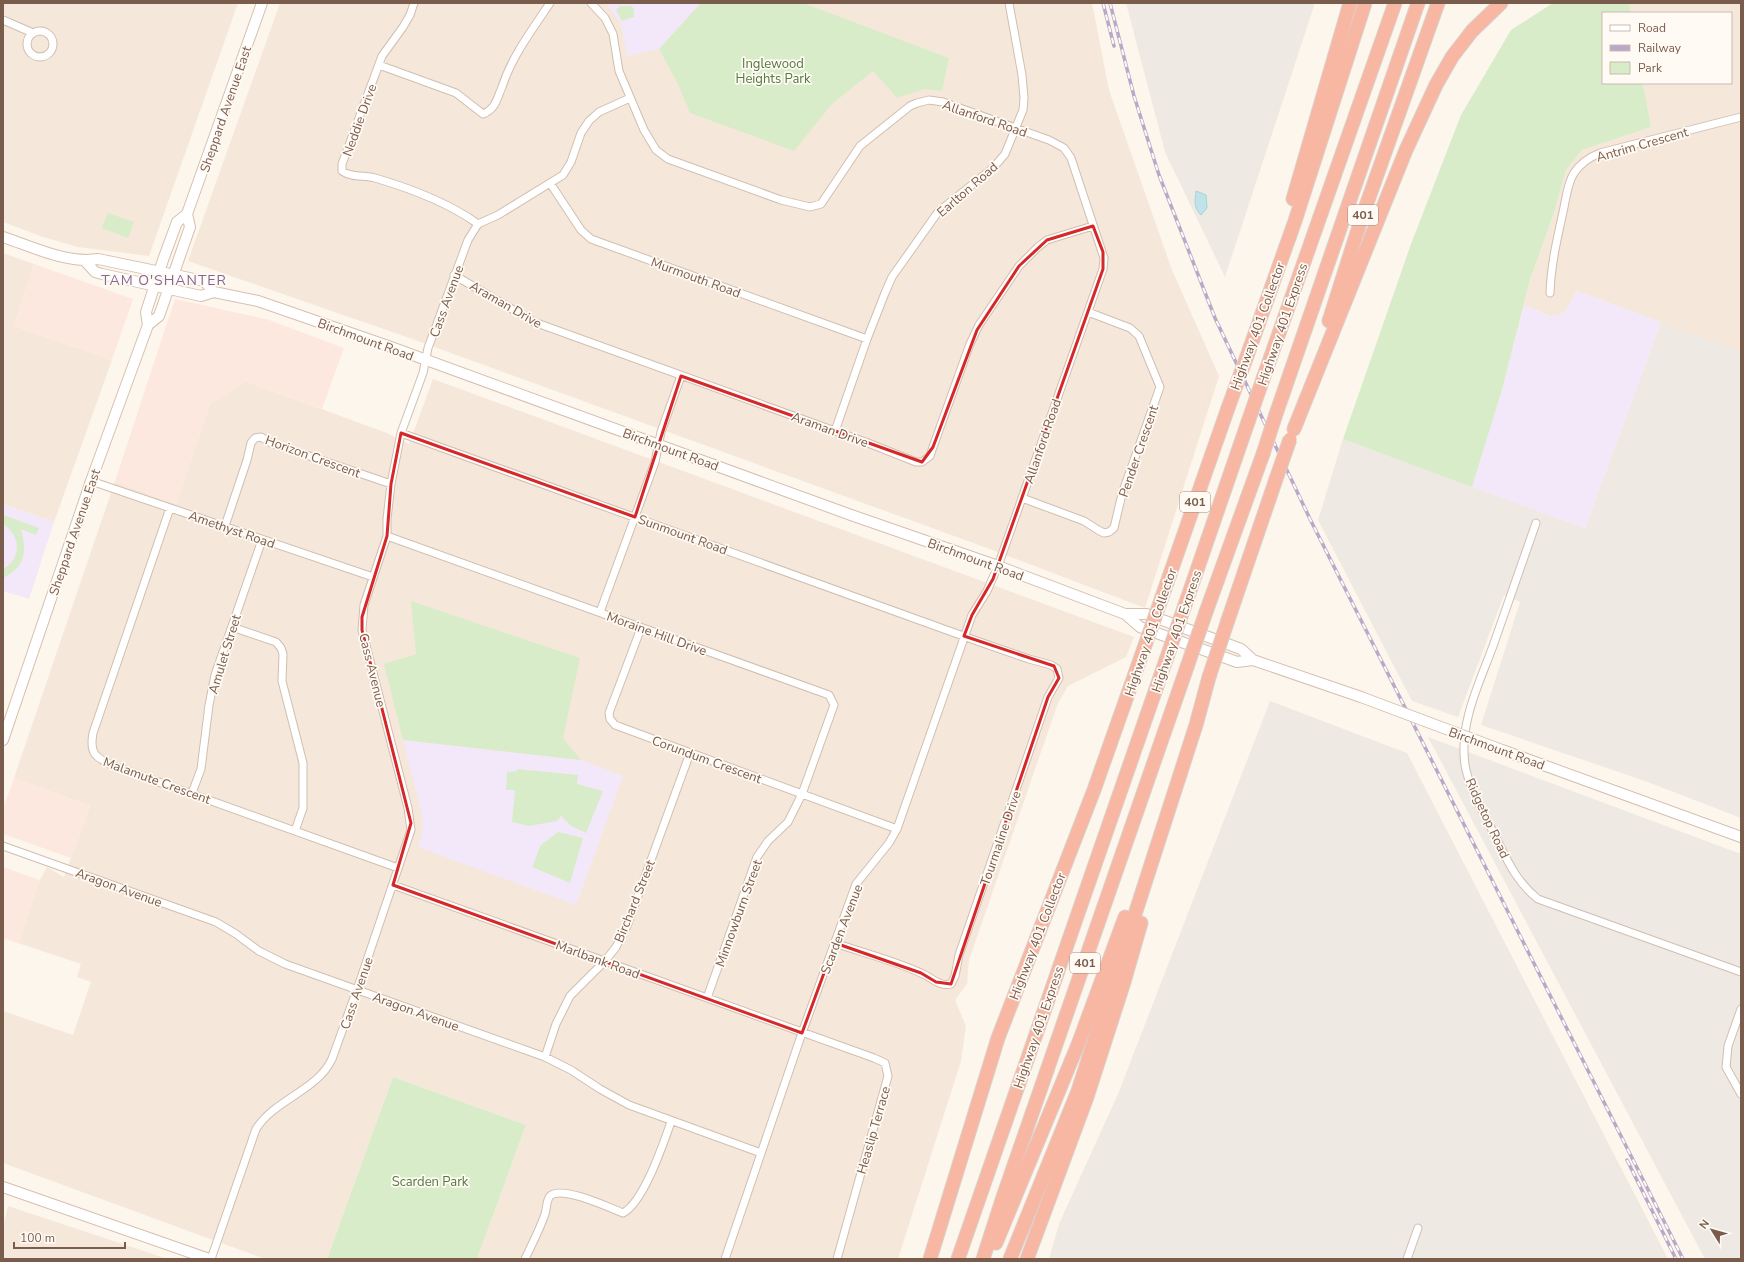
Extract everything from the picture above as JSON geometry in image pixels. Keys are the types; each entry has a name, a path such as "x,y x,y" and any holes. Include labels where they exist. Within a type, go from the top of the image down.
{"highway":[{"path":"1277,273 1279,245 1350,3"},
{"name":"Highway 401 Collector","path":"930,1259 998,1038 1088,804 1143,652 1277,273 1365,3"},
{"name":"Highway 401 Express","path":"958,1259 1395,3"},
{"name":"Highway 401 Express","path":"983,1259 1002,1200 1206,612 1263,454 1418,3"},
{"name":"401","path":"1010,1259 1078,1091 1196,725 1209,676 1292,434 1361,220 1438,3"},
{"path":"1292,434 1406,150 1436,85 1452,57 1472,31 1501,3"},
{"path":"989,1259 1079,1042 1196,725"},
{"path":"1027,1259 1087,1097 1124,982 1196,725"}],"main road":[{"name":"Sheppard Avenue East","path":"3,740 91,481 148,325 146,312 159,272 177,222 187,214 262,3"},
{"name":"Sheppard Avenue East","path":"148,325 159,316 174,274 190,227 187,214"},
{"name":"Birchmount Road","path":"3,236 54,254 85,261 98,259 204,281 214,292"},
{"name":"Birchmount Road","path":"85,261 95,272 155,286 202,296 214,292 258,301 659,444 852,515 998,566 1125,614 1140,627 1237,662 1253,660"},
{"name":"Birchmount Road","path":"1125,614 1146,614 1241,649 1253,660 1360,696 1502,750 1741,837"},
{"path":"3,1188 210,1259"}],"street":[{"name":"Neddie Drive","path":"414,3 410,15 403,27 385,50 342,164 342,172 349,175 373,177 428,197 466,215 478,224"},
{"path":"379,65 456,93 484,114 492,109 496,103 509,67 550,3"},
{"name":"Allanford Road","path":"591,3 605,18 613,34 618,71 644,130 656,150 677,163 766,195 810,207 821,204 860,146 910,106 929,100 943,102 1058,144 1069,153 1103,252 1104,264 998,566"},
{"name":"Earlton Road","path":"835,431 867,339 885,293 905,259 938,212 1000,161 1023,110 1024,98 1009,3"},
{"path":"3,20 33,33"},
{"path":"478,224 498,215 563,175 571,162 581,133 589,121 599,112 630,98"},
{"name":"Antrim Crescent","path":"1550,293 1551,269 1566,194 1573,175 1578,169 1588,160 1600,153 1741,117"},
{"name":"Murmouth Road","path":"550,183 578,226 591,239 867,339"},
{"name":"Cass Avenue","path":"210,1259 256,1129 270,1112 318,1078 328,1068 358,990 411,830 411,823 362,630 364,605 387,536 387,519 391,484 401,433 423,373 425,360 454,275 468,240 478,224"},
{"name":"Araman Drive","path":"454,275 534,322 835,431 916,462 926,460 933,448 970,344 979,325 1020,266 1038,247 1047,240 1094,226"},
{"name":"Pender Crescent","path":"1022,498 1084,521 1104,533 1109,532 1114,528 1122,494 1160,387 1139,336 1130,328 1088,312"},
{"path":"600,612 655,462 661,432 681,376"},
{"name":"Sunmount Road","path":"401,433 964,636"},
{"name":"Horizon Crescent","path":"225,526 247,460 251,443 255,438 261,437 271,443 391,484"},
{"name":"Amethyst Road","path":"91,481 373,577"},
{"name":"Malamute Crescent","path":"170,508 92,742 93,751 99,759 114,766 398,868"},
{"name":"Ridgetop Road","path":"1536,523 1478,683 1468,718 1464,752 1466,770 1471,784 1510,867 1522,884 1538,899 1741,972"},
{"name":"Moraine Hill Drive","path":"387,536 828,695 834,705 802,794"},
{"name":"Amulet Street","path":"192,794 201,769 209,705 215,675 262,540"},
{"name":"Scarden Avenue","path":"725,1259 802,1033 856,884 889,843 897,829 972,615 987,591 998,566"},
{"path":"232,627 276,642 281,648 283,654 282,680 303,763 303,808 295,831"},
{"name":"Corundum Crescent","path":"641,628 609,713 610,719 615,725 897,829"},
{"name":"Tourmaline Drive","path":"835,943 921,973 942,984 951,984 956,976 959,955 1048,697 1059,678 1057,669 1054,666 1029,659 964,636"},
{"name":"Birchard Street","path":"546,1057 556,1024 570,996 605,961 616,947 627,926 690,753"},
{"name":"Minnowburn Street","path":"707,998 757,857 768,841 788,822 802,794"},
{"name":"Aragon Avenue","path":"3,846 216,922 236,934 259,951 285,964 546,1057 571,1070 600,1089 629,1105 671,1122 761,1153"},
{"name":"Marlbank Road","path":"393,885 802,1033"},
{"path":"1741,1009 1728,1046 1726,1067 1741,1094"},
{"name":"Heaslip Terrace","path":"802,1033 885,1064 888,1076 837,1259"},
{"path":"525,1259 545,1213 547,1203 550,1197 554,1194 562,1193 598,1202 623,1213 630,1210 636,1202 655,1165 671,1122"},
{"path":"1407,1259 1418,1228"}],"highlighted area":[{"path":"1093,226 1103,252 1103,269 993,579 972,615 964,636 1054,666 1059,678 1048,697 951,984 936,982 921,973 835,943 802,1033 393,885 411,823 362,630 362,617 387,536 391,484 401,433 635,517 681,376 922,462 933,447 977,330 1019,266 1047,240"}],"shaded area":[{"path":"3,3 238,3 149,256 78,247 43,237 3,222"},
{"path":"280,3 1092,3 1109,90 1172,270 1219,376 1145,608 987,548 418,341 188,261"},
{"path":"606,3 701,3 659,49 627,56 621,24"},
{"path":"1126,3 1315,3 1225,277 1165,152"},
{"path":"1629,3 1741,3 1741,352 1577,291 1564,313 1552,317 1524,305 1530,280 1554,213 1566,170 1582,150 1651,127 1643,84 1732,84 1732,12 1631,12"},
{"path":"3,253 34,264 14,326 112,360 54,522 3,504"},
{"path":"34,264 133,299 112,360 14,326"},
{"path":"1577,291 1661,322 1585,528 1472,487 1502,390 1524,305 1552,317 1564,313"},
{"path":"175,299 269,320 344,348 322,409 245,381 210,404 176,504 115,481"},
{"path":"1661,322 1741,352 1741,818 1645,781 1481,725 1520,602 1504,595 1458,717 1412,701 1318,520 1343,439 1585,528"},
{"path":"433,379 1134,637 1126,657 1068,686 1058,703 969,960 967,984 955,1000 966,1026 961,1061 898,1259 477,1259 526,1125 393,1077 327,1259 265,1259 3,1163 3,1011 73,1035 91,982 77,977 81,964 18,943 40,880 47,867 64,877 90,806 14,778 115,481 176,504 210,404 245,381 387,433 409,444"},
{"path":"3,504 54,522 29,599 3,591"},
{"path":"1270,701 1407,753 1668,1259 1049,1259 1059,1224 1118,1094"},
{"path":"1428,737 1741,854 1741,1259 1705,1259"},
{"path":"403,740 581,760 623,776 576,905 418,847 422,833 423,819"},
{"path":"14,778 90,806 71,858 3,834 3,809"},
{"path":"3,867 40,880 18,943 3,938"},
{"path":"8,1206 168,1259 3,1259 3,1227"}],"green space":[{"name":"Inglewood Heights Park","path":"701,3 803,3 949,58 942,91 924,89 897,98 873,71 832,104 794,151 690,113 677,82 659,49"},
{"path":"1553,3 1629,3 1631,12 1602,12 1602,84 1643,84 1651,127 1582,150 1566,170 1554,213 1530,280 1502,390 1472,487 1343,439 1411,244 1461,115 1511,30"},
{"path":"620,6 632,6 634,10 634,17 622,21 616,10"},
{"path":"108,213 134,222 128,238 102,228"},
{"path":"3,515 39,528 36,535 21,529 24,544 23,558 11,574 3,578 3,569 14,559 17,547 13,534 3,524"},
{"path":"411,601 580,658 563,738 581,760 403,740 384,664 416,654"},
{"path":"517,769 578,775 577,784 603,791 586,833 571,826 561,816 557,821 529,826 512,822 515,790 506,790 507,772 517,771"},
{"path":"558,832 583,838 570,883 532,867 541,845"},
{"name":"Scarden Park","path":"393,1077 526,1125 477,1259 327,1259"}],"water":[{"path":"1196,191 1206,195 1207,208 1201,215 1196,206"}],"railway":[{"path":"1103,3 1114,46"},
{"path":"1110,3 1134,96 1159,175 1215,318 1310,519 1683,1259"},
{"path":"1627,1160 1676,1259"}],"district":[{"name":"TAM O'SHANTER","path":"164,280"}]}
